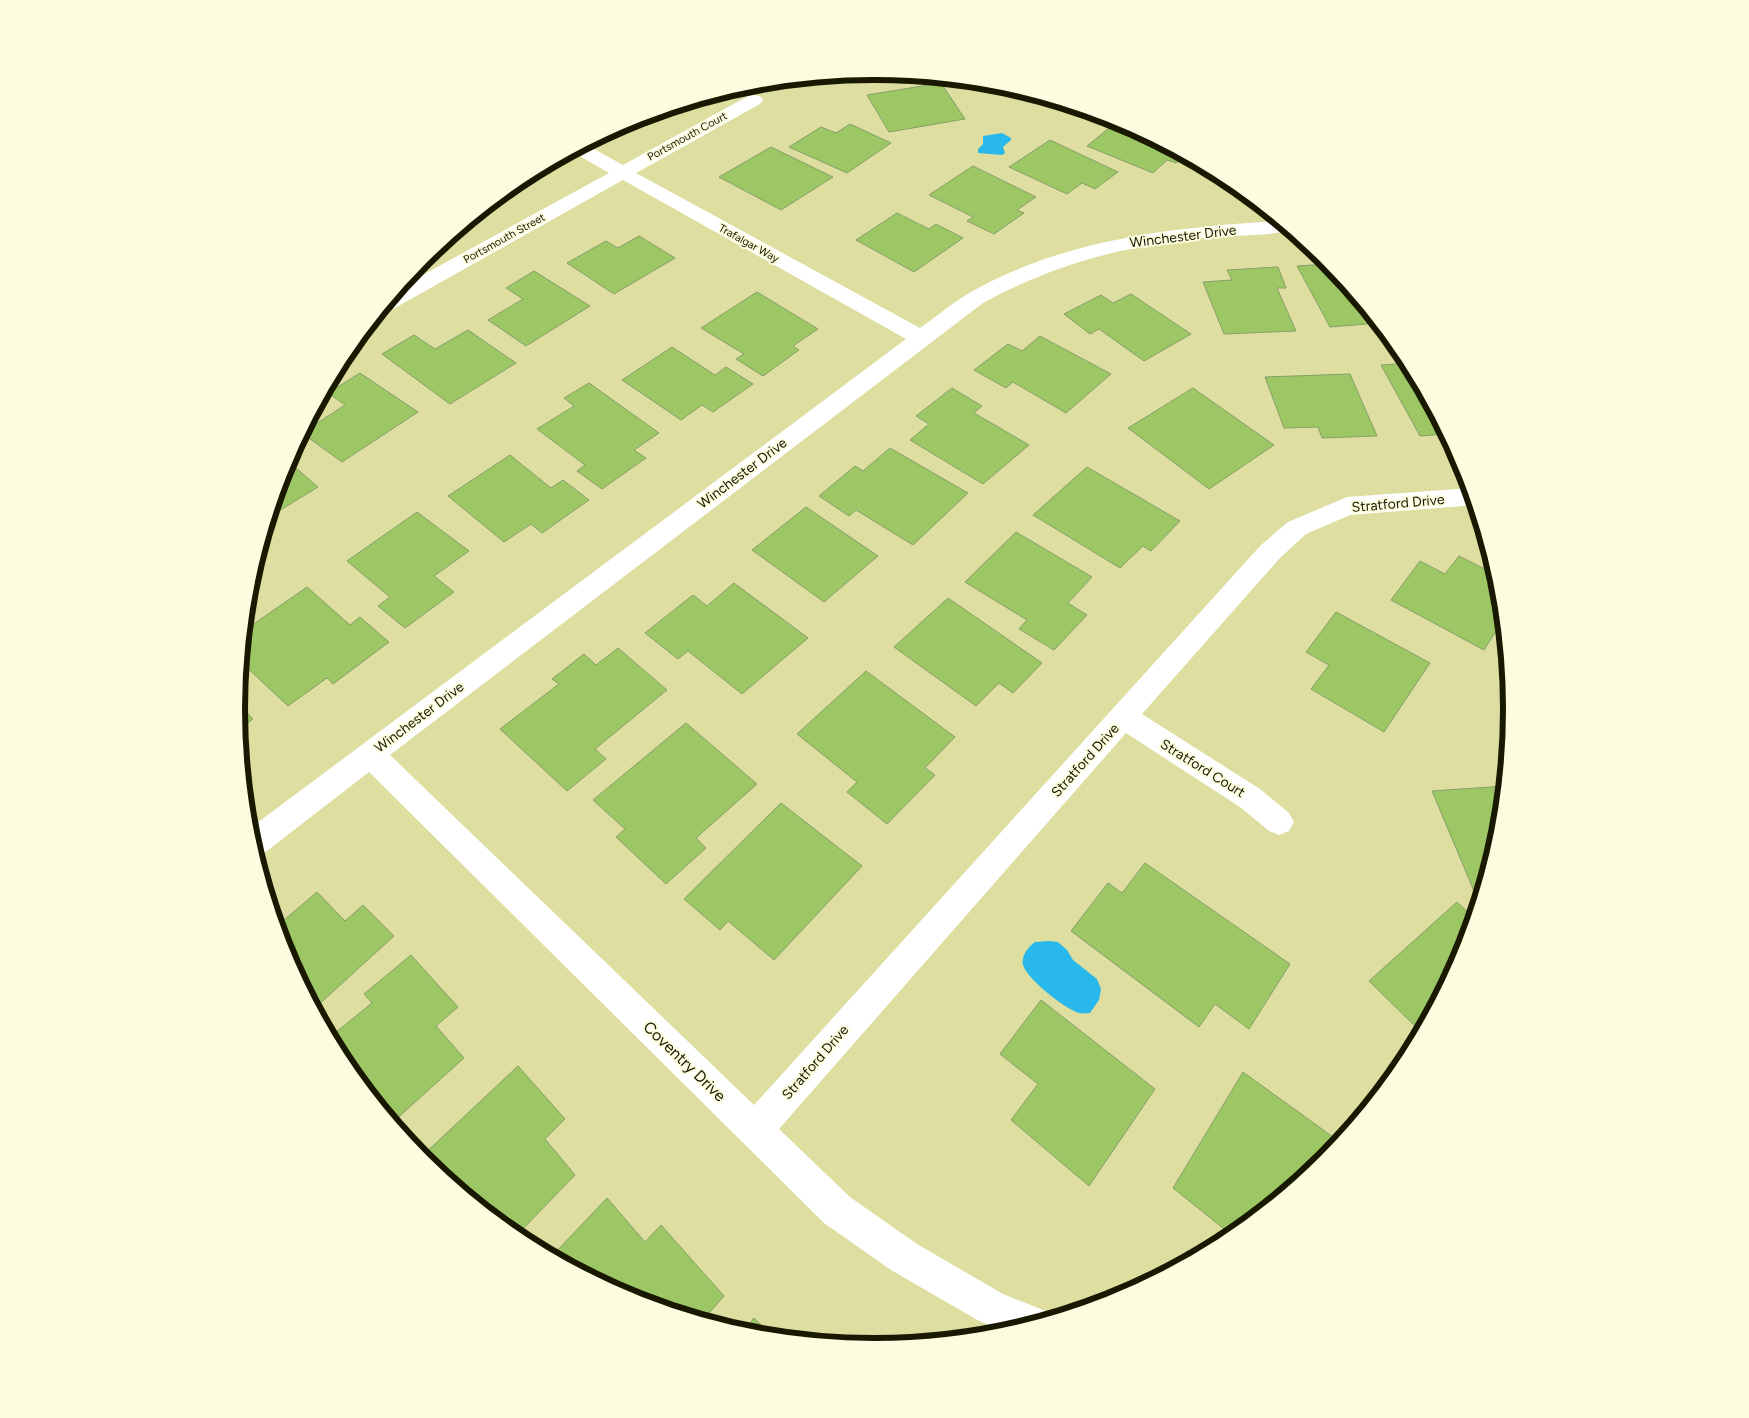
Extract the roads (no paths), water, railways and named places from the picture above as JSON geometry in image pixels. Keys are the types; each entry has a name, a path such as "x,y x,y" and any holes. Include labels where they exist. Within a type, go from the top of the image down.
{"street":[{"name":"Portsmouth Court","path":"622,172 754,100"},
{"name":"Trafalgar Way","path":"584,151 920,338"},
{"name":"Portsmouth Street","path":"400,296 622,172"},
{"name":"Winchester Drive","path":"259,838 920,338 975,299 1017,277 1072,256 1139,239 1206,230 1277,226"},
{"name":"Stratford Drive","path":"755,1130 1270,552 1297,528 1347,506 1467,498"},
{"name":"Stratford Court","path":"1124,717 1250,798 1279,822"},
{"name":"Coventry Drive","path":"370,754 844,1215 904,1256 992,1308 1023,1320"}],"water":[{"path":"1002,133 1011,138 1003,147 1005,153 1002,155 978,153 978,149 983,144 983,136"},
{"path":"1035,942 1058,942 1067,950 1073,960 1097,979 1101,989 1099,1000 1090,1013 1079,1013 1065,1006 1047,993 1026,971 1023,962 1024,955 1028,949"}]}
